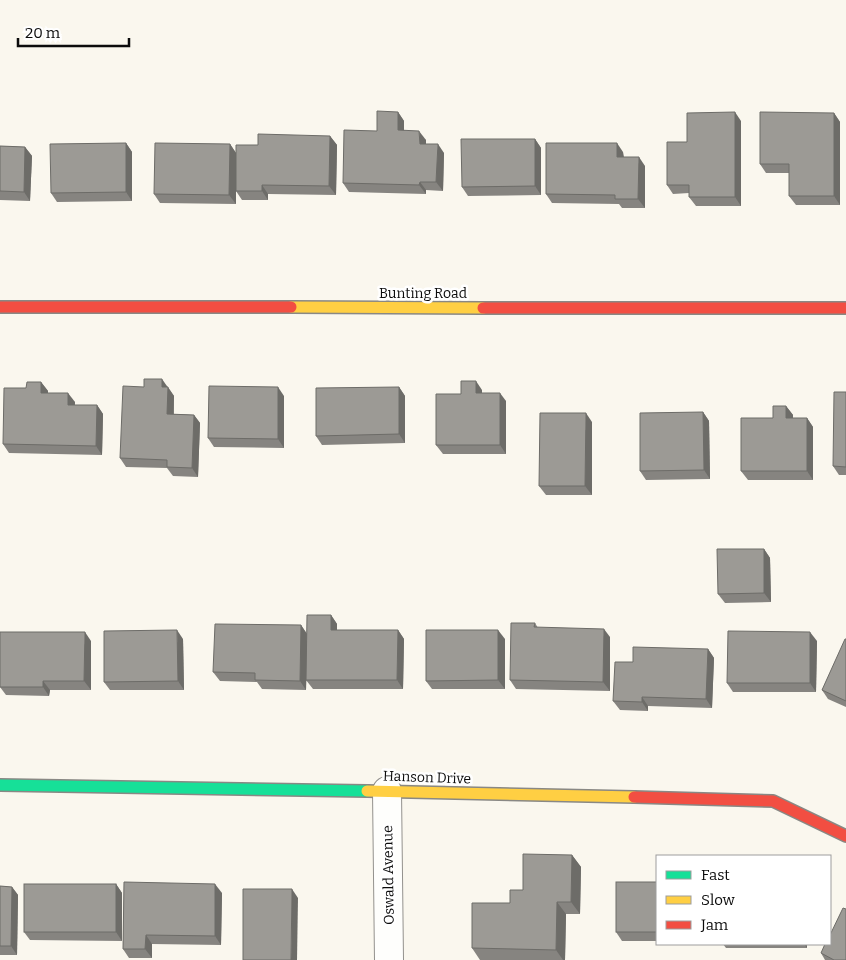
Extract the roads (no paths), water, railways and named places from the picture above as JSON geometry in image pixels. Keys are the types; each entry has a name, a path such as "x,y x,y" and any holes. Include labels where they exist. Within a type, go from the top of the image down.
{"street":[{"name":"Bunting Road","path":"0,307 846,308"},
{"name":"Hanson Drive","path":"0,785 387,791 773,801 846,836"},
{"name":"Oswald Avenue","path":"387,791 389,960"}]}
